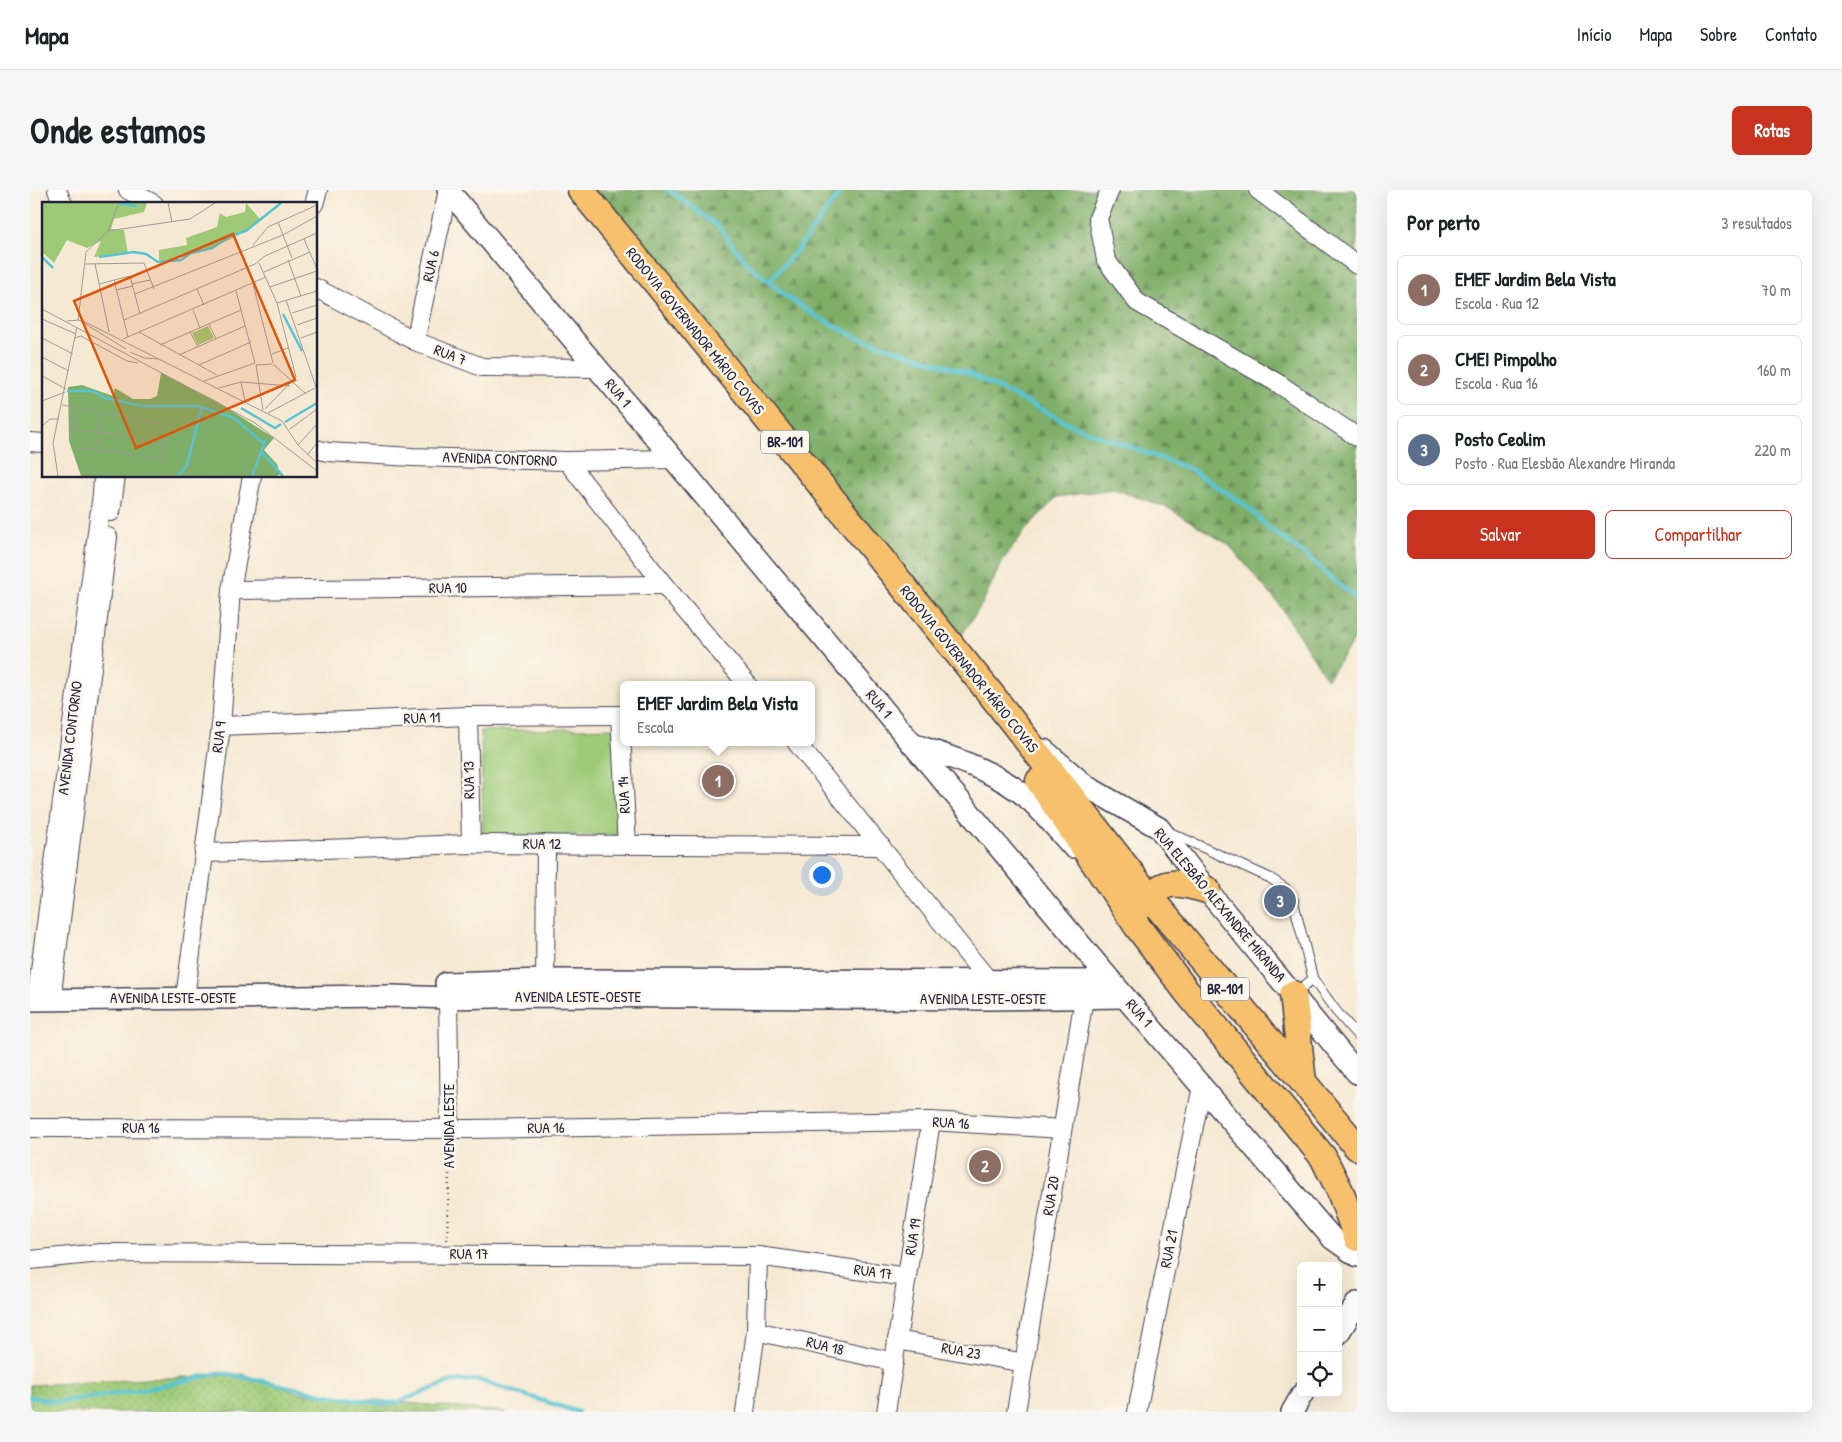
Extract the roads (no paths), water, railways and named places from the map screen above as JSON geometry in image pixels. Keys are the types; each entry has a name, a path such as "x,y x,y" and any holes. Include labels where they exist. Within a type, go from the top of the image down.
{"main road":[{"name":"RODOVIA GOVERNADOR MÁRIO COVAS","path":"581,190 990,693 1148,896 1357,1148"},
{"path":"990,693 1044,789 1136,926 1187,992 1323,1156 1340,1191 1357,1238"},
{"path":"1136,926 1138,908 1148,896 1166,883 1187,884 1207,890"},
{"path":"1303,986 1303,1082"}],"street":[{"path":"57,190 62,202"},
{"path":"128,190 150,202"},
{"name":"RUA 6","path":"415,342 448,190"},
{"name":"RUA 1","path":"448,190 1111,981 1333,1239 1357,1256"},
{"path":"1110,190 1098,218 1106,260 1137,302 1279,384 1357,436"},
{"path":"1258,190 1357,265"},
{"name":"RUA 7","path":"318,289 415,342 482,368 598,368"},
{"name":"AVENIDA CONTORNO","path":"320,449 412,456 567,461 673,459"},
{"path":"567,461 664,585 745,681"},
{"name":"AVENIDA CONTORNO","path":"41,993 103,478"},
{"name":"AVENIDA CONTORNO","path":"41,993 116,478"},
{"name":"RUA 9","path":"185,992 220,726 231,590 252,478"},
{"name":"RUA 10","path":"231,590 664,585"},
{"name":"RUA 11","path":"220,726 468,716 620,715"},
{"name":"RUA 13","path":"468,716 471,844"},
{"name":"RUA ELESBÃO ALEXANDRE MIRANDA","path":"1014,724 1086,786 1159,828 1207,890 1303,986 1357,1073"},
{"path":"912,744 969,764 1006,783 1024,796 1110,888"},
{"name":"RUA 14","path":"623,746 627,845"},
{"path":"799,746 881,846 990,990"},
{"name":"RUA 12","path":"204,853 471,844 881,846"},
{"path":"544,988 546,844"},
{"name":"AVENIDA LESTE-OESTE","path":"1085,990 1111,981"},
{"name":"AVENIDA LESTE-OESTE","path":"185,992 450,983 544,988 1085,990 1125,997"},
{"name":"AVENIDA LESTE-OESTE","path":"41,993 185,992 448,998 544,988"},
{"name":"RUA 20","path":"1016,1412 1085,990"},
{"name":"AVENIDA LESTE","path":"448,998 450,1128"},
{"name":"RUA 21","path":"1137,1412 1202,1086"},
{"name":"RUA 16","path":"30,1128 450,1128 931,1121 1062,1130"},
{"name":"RUA 19","path":"886,1412 931,1121"},
{"path":"1312,1215 1324,1210 1333,1202 1340,1191"},
{"name":"RUA 17","path":"30,1260 101,1253 758,1256 907,1277"},
{"path":"745,1412 756,1331 758,1256"},
{"path":"1342,1328 1357,1304"},
{"name":"RUA 18","path":"756,1331 894,1362"},
{"name":"RUA 23","path":"897,1340 1024,1363"},
{"path":"1292,1412 1301,1397"}],"lane":[{"path":"1159,828 1270,878 1285,888 1293,900 1303,986 1336,1010 1357,1035"}],"waterway":[{"path":"669,190 719,227 751,267 787,297 816,316 856,337 968,373 1076,427 1190,469 1244,504 1270,529 1308,557 1333,580 1357,598"},
{"path":"769,282 802,244 842,190"},
{"path":"30,1397 58,1402 137,1391 219,1373 326,1395 384,1404 398,1402 452,1381 478,1380 578,1412"}],"place":[{"name":"EMEF Jardim Bela Vista","path":"718,781"},
{"name":"Posto Ceolim","path":"1280,901"},
{"name":"CMEI Pimpolho","path":"985,1166"}]}
